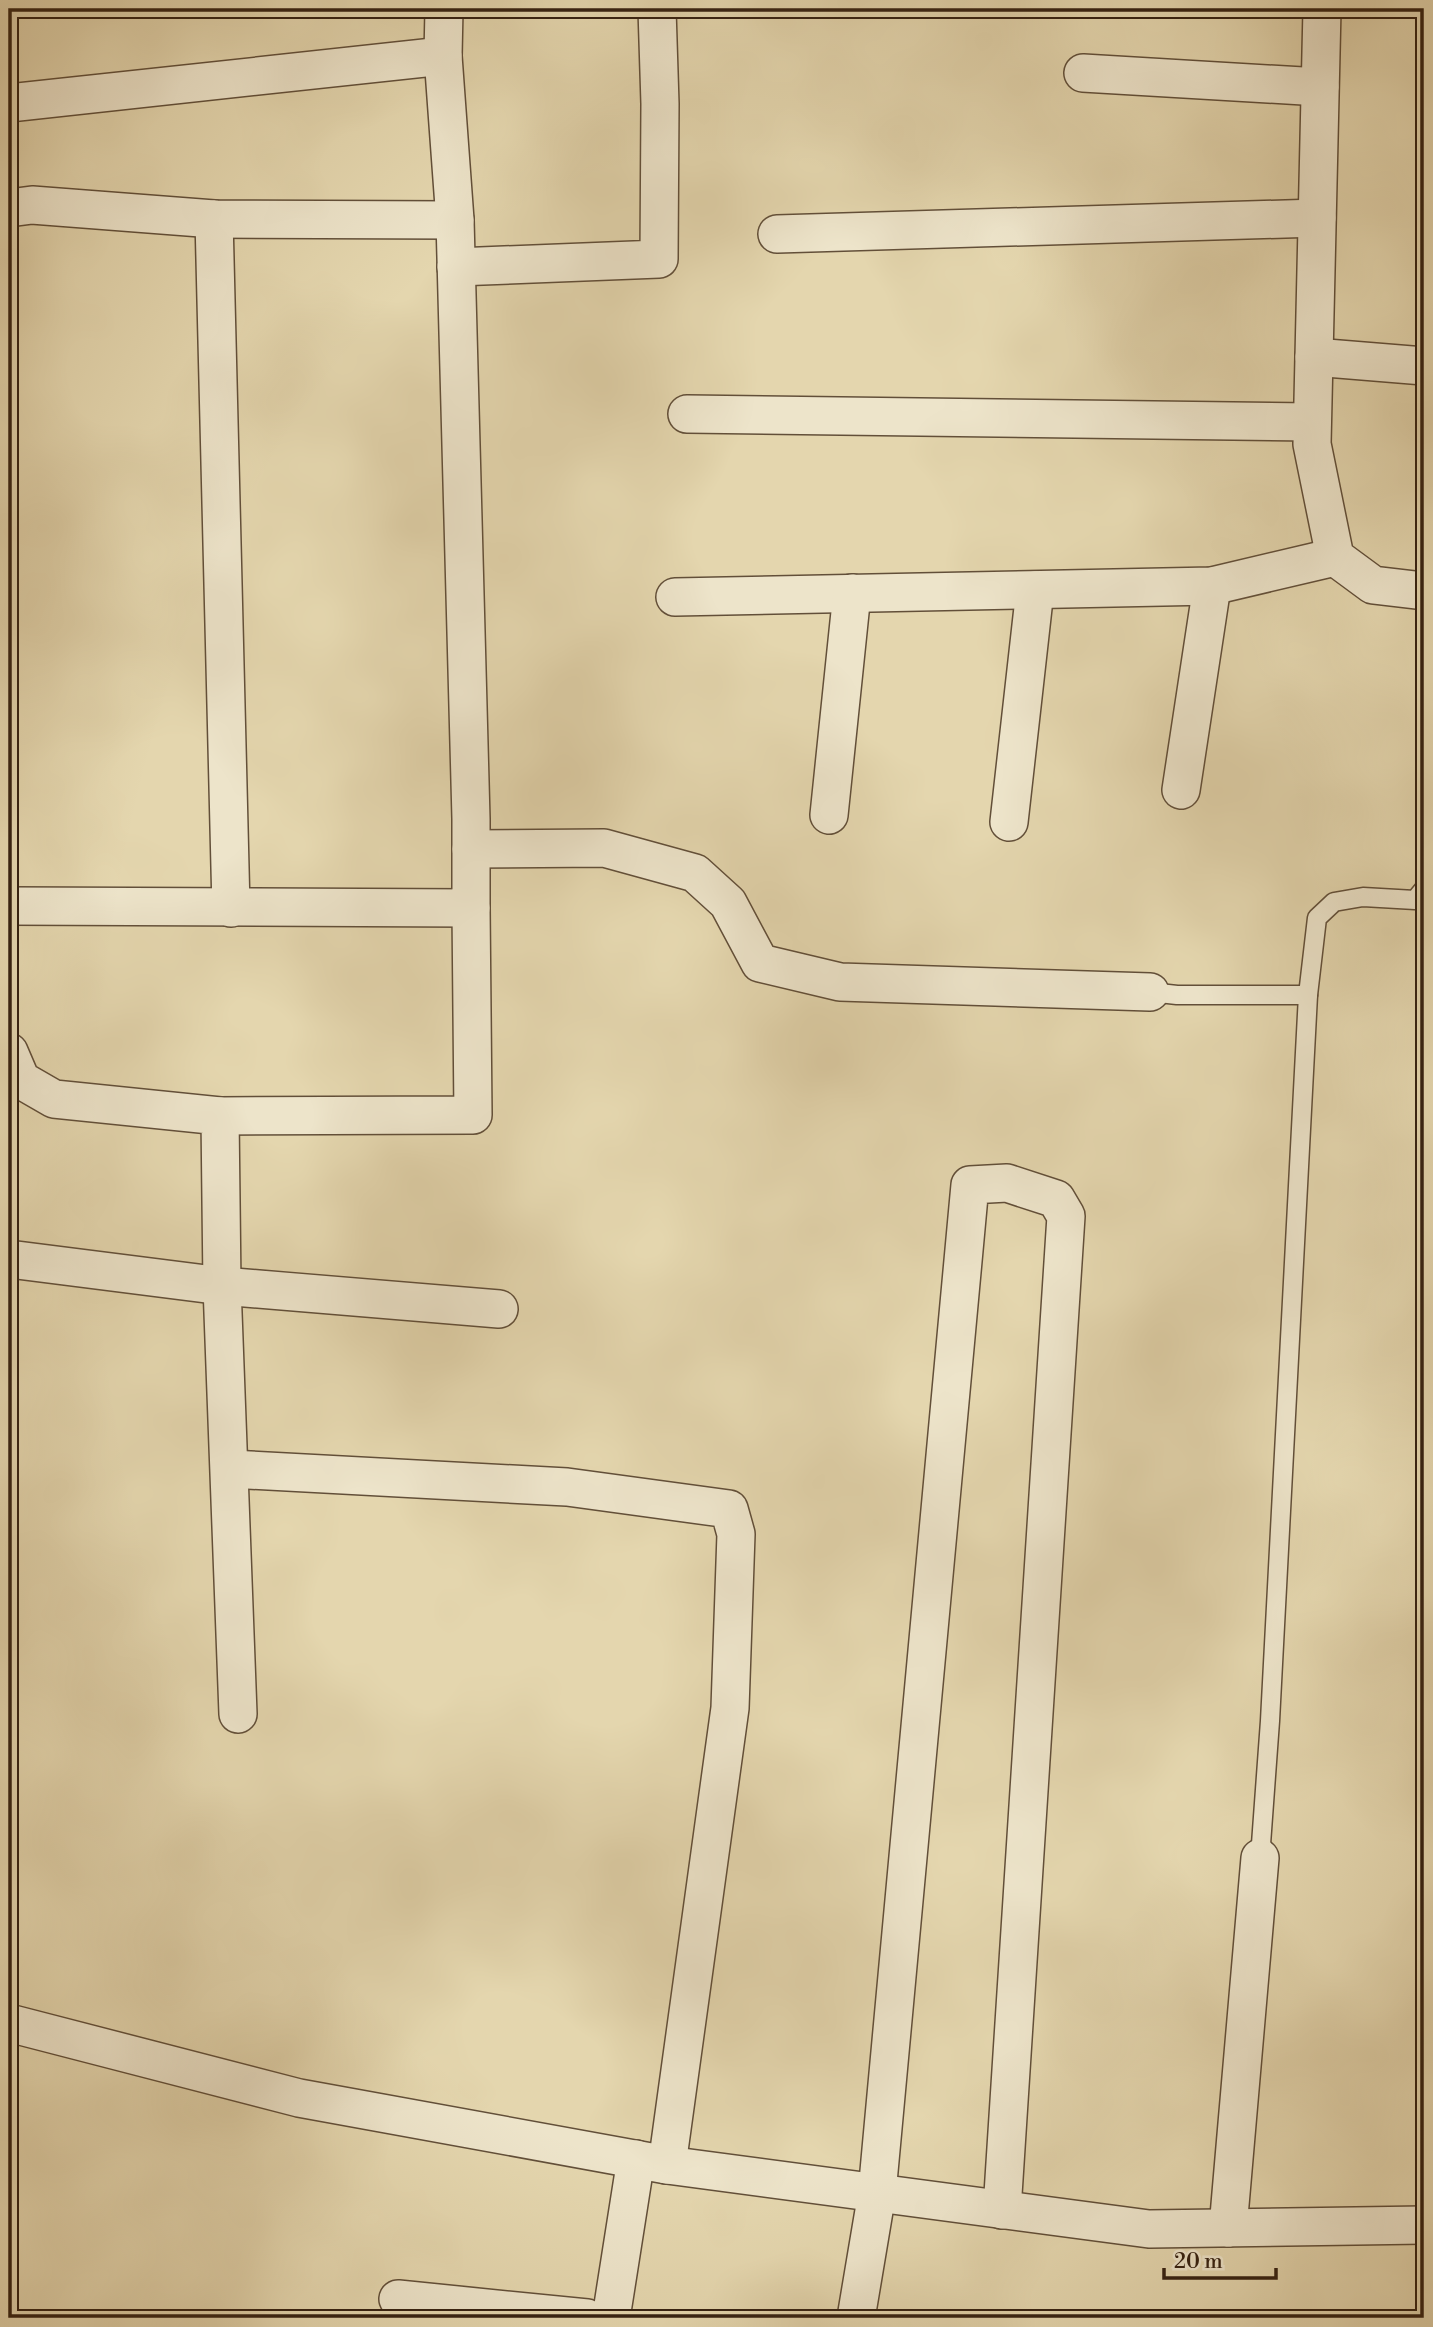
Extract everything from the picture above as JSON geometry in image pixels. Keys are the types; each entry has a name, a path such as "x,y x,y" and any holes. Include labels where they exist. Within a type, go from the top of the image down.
{"street":[{"path":"9,1052 21,1080 54,1099 220,1116 473,1115 471,849 457,267 443,55 444,9"},
{"path":"457,267 659,259 660,104 657,9"},
{"path":"1322,9 1312,444 1335,557 1373,585 1424,591"},
{"path":"9,103 443,55"},
{"path":"1083,73 1320,87"},
{"path":"9,208 32,205 214,219 455,220"},
{"path":"777,234 1317,218"},
{"path":"214,219 231,908"},
{"path":"1314,357 1424,366"},
{"path":"687,414 1312,422"},
{"path":"675,597 1212,586 1335,557"},
{"path":"1181,790 1212,586"},
{"path":"1009,822 1035,590"},
{"path":"829,815 852,593"},
{"path":"471,849 604,848 695,873 728,902 760,963 840,982 1150,992"},
{"path":"9,906 471,908"},
{"path":"220,1116 222,1286 239,1714"},
{"path":"856,2318 877,2193 970,1185 1007,1183 1056,1199 1066,1216 1002,2210"},
{"path":"9,1259 222,1286 499,1309"},
{"path":"230,1469 567,1487 729,1509 736,1534 730,1708 651,2162 611,2318"},
{"path":"1228,2228 1260,1858"},
{"path":"9,2023 299,2098 651,2162 1149,2230 1424,2225"},
{"path":"398,2299 587,2318"}],"lane":[{"path":"1260,1858 1270,1721 1308,995 1317,918 1334,902 1363,897 1415,900 1424,889"},
{"path":"1150,992 1177,995 1308,995"}]}
